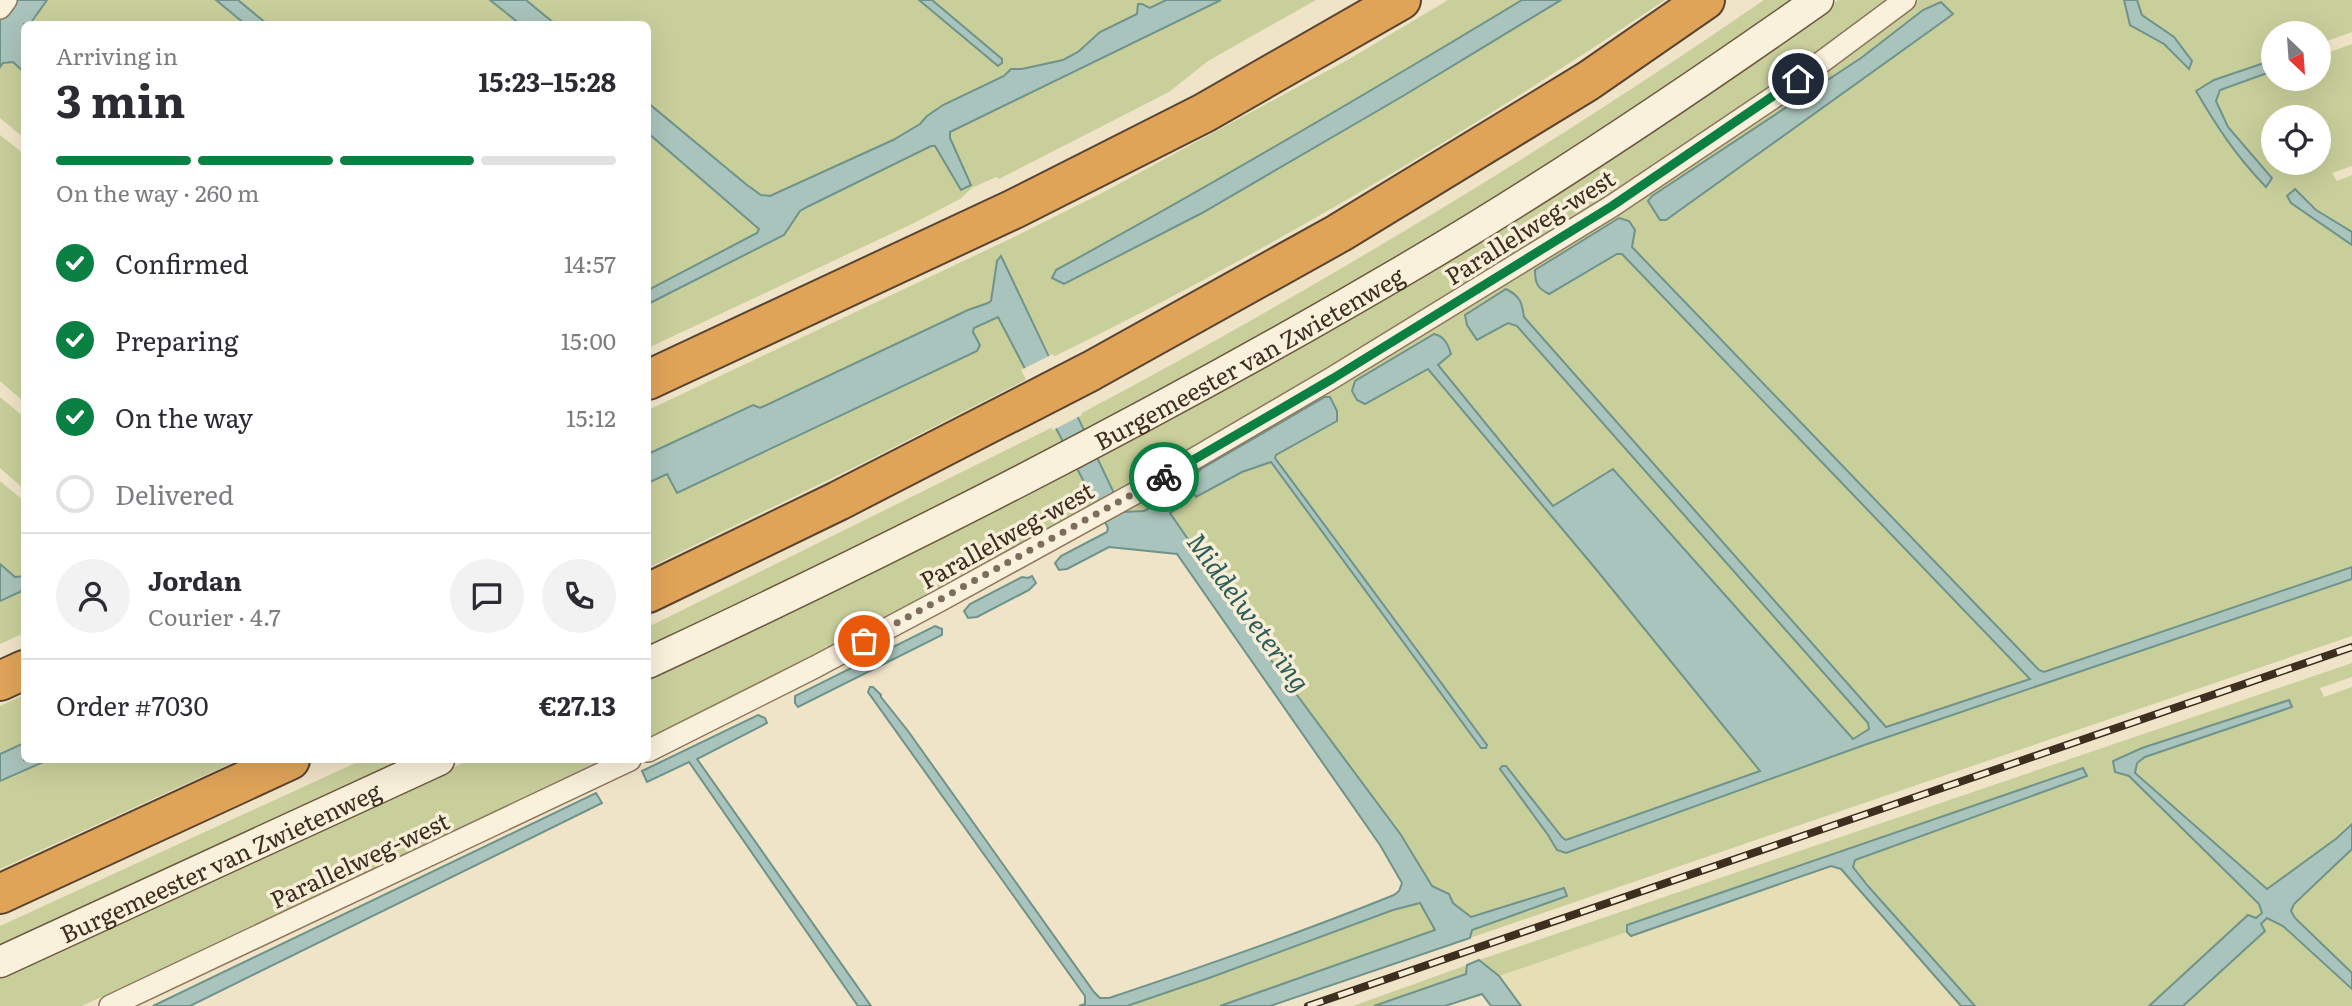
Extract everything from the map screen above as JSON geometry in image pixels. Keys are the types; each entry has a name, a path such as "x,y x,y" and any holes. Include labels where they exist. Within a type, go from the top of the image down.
{"highway":[{"path":"651,379 962,234 1205,113 1401,0"},
{"path":"651,592 838,501 1091,371 1339,233 1588,81 1705,0"},
{"path":"0,681 21,671"},
{"path":"0,894 284,763"}],"main road":[{"name":"Burgemeester van Zwietenweg","path":"651,662 950,517 1115,433 1419,262 1674,99 1818,0"},
{"name":"Burgemeester van Zwietenweg","path":"0,962 432,763"}],"street":[{"path":"0,8 5,0"},
{"name":"Parallelweg-west","path":"651,749 864,641 1127,498 1332,379 1612,206 1777,95 1905,0"},
{"name":"Parallelweg-west","path":"110,1006 624,763"}],"shaded area":[{"path":"1830,866 1841,869 1961,1006 1521,1006 1499,976 1627,932 1631,936"}],"green space":[{"path":"47,0 216,0 241,21 32,21"},
{"path":"238,0 490,0 516,21 263,21"},
{"path":"526,0 1166,0 1100,32 1078,52 1063,60 1011,69 1004,76 943,105 920,124 893,140 770,196 761,195 747,185 651,105 651,21 551,21"},
{"path":"1221,0 1316,0 1208,61 1169,92 999,179 996,177 972,188 960,199 914,223 651,347 651,302 784,235 800,211 931,145 935,146 961,190 970,185 950,138 950,132"},
{"path":"1448,0 1522,0 1290,138 1056,270 1052,278 1081,276 1202,213 1561,0 1665,0 1516,97 1364,190 1209,277 1051,358 1001,257 997,261 991,301 988,303 760,408 753,405 651,453 651,409 1102,193 1351,58"},
{"path":"1764,0 1795,0 1663,91 1477,211 1255,342 1085,431 1078,415 1254,319 1427,218 1597,111"},
{"path":"1838,0 2124,0 2130,25 2164,44 2185,67 2174,37 2142,15 2137,0 2352,0 2352,32 2331,40 2331,21 2261,21 2261,64 2214,80 2196,91 2222,135 2261,169 2261,175 2272,178 2269,175 2331,175 2331,105 2261,105 2261,165 2228,127 2216,101 2220,90 2261,75 2261,91 2331,91 2331,52 2352,44 2352,166 2332,173 2337,181 2352,175 2352,232 2316,210 2295,189 2288,196 2291,203 2352,245 2352,567 2044,672 1632,247 1635,230 1617,254 1622,254 2030,680 1886,727 1524,317 1522,304 1483,338 1508,323 1517,326 1869,724 1869,729 1853,739 1614,469 1553,507 1438,365 1451,354 1365,404 1427,368 1595,568 1760,771 1566,840 1506,767 1502,766 1557,850 1566,853 1867,744 2352,579 2352,636 1470,938 1472,930 1504,917 1530,911 1564,888 1471,918 1453,903 1449,894 1432,886 1401,835 1271,660 1170,512 1186,503 1179,492 1144,511 1123,512 1096,459 1364,310 1777,44","holes":["1923,10 1953,14 1936,27 1652,196 1861,58","1276,456 1275,458 1487,744 1481,748 1271,462 1242,472"]},
{"path":"13,62 21,69 21,136 0,118 0,67 3,63"},
{"path":"0,135 21,152 21,399 0,381"},
{"path":"651,136 759,229 757,233 651,288"},
{"path":"998,316 1029,378 651,567 651,482 667,474 677,492 980,345 973,332 974,328"},
{"path":"0,397 21,414 21,486 0,468"},
{"path":"1055,426 1064,443 896,530 651,649 651,626"},
{"path":"1077,470 1096,504 790,669 651,737 651,676"},
{"path":"0,481 21,498 21,576 16,577 0,564"},
{"path":"21,591 21,634 0,644 0,601"},
{"path":"2352,663 2352,677 2320,688 2324,697 2352,687 2352,824 2267,890 2135,773 2136,763 2145,757 2142,748 2113,761 2115,772 2129,776 2259,904 2262,913 2256,918 2248,915 2149,1006 1975,1006 1853,867 1855,860 2083,768 1627,925 1627,932 1499,976 1479,960"},
{"path":"21,696 21,744 0,754 0,706"},
{"path":"41,763 231,763 0,869 0,781"},
{"path":"355,763 404,763 0,949 0,926"},
{"path":"462,763 597,763 82,1006 0,1006 0,975"},
{"path":"2352,849 2352,973 2291,911 2294,904"},
{"path":"1420,903 1435,930 1220,1006 1127,1006 1393,910"},
{"path":"2267,918 2283,926 2352,989 2352,1006 2183,1006 2265,931 2260,924"},
{"path":"1467,965 1466,973 1374,1006 1353,1006"}],"water":[{"path":"13,0 47,0 32,21 21,21 21,69 13,62 3,63 0,67 0,19"},
{"path":"216,0 238,0 263,21 241,21"},
{"path":"490,0 526,0 551,21 516,21"},
{"path":"919,0 932,0 1002,59 1002,63 998,66"},
{"path":"1166,0 1221,0 950,132 950,138 971,185 961,190 935,146 931,146 800,211 784,235 651,302 651,288 757,233 759,229 651,136 651,105 747,185 761,195 770,196 893,140 920,124 943,105 1004,76 1011,69 1063,60 1078,52 1100,32 1137,14 1138,4 1150,8"},
{"path":"1522,0 1561,0 1202,213 1064,284 1052,278 1056,270 1290,138"},
{"path":"2124,0 2137,0 2142,15 2174,37 2192,61 2189,69 2164,44 2130,25"},
{"path":"1941,2 1953,14 1666,220 1660,220 1648,201 1652,196 1861,58 1923,10"},
{"path":"2261,64 2261,75 2220,90 2216,101 2228,127 2261,165 2261,175 2269,175 2272,178 2266,187 2228,141 2196,91 2214,80"},
{"path":"2295,189 2316,210 2352,232 2352,245 2291,203 2287,196"},
{"path":"1619,218 1629,221 1635,230 1632,247 2039,670 2044,672 2352,567 2352,579 1867,744 1566,853 1557,850 1500,769 1502,766 1506,766 1566,840 1760,771 1428,369 1365,404 1357,400 1352,391 1355,381 1434,334 1445,341 1451,354 1438,365 1553,506 1613,469 1853,739 1869,729 1868,723 1517,326 1508,323 1477,340 1467,325 1465,315 1506,289 1520,300 1524,317 1886,727 2030,679 1622,254 1617,254 1549,294 1539,287 1535,270"},
{"path":"1001,256 1123,512 1144,511 1179,492 1186,503 1170,513 1271,660 1401,835 1432,886 1449,894 1453,903 1471,917 1564,888 1567,896 1472,930 1470,938 1270,1006 1220,1006 1435,930 1420,903 1393,910 1127,1006 1079,1006 1085,1004 1085,996 868,692 870,687 881,695 908,731 1100,998 1109,998 1145,986 1323,923 1394,895 1402,883 1380,845 1177,554 1109,547 1067,569 1059,570 1055,563 1061,556 1107,532 1108,528 998,317 974,328 973,332 980,345 977,351 677,493 667,474 651,482 651,453 753,405 760,408 988,303 991,301 997,261"},
{"path":"1325,397 1330,397 1337,411 1337,421 1275,458 1487,745 1486,748 1481,748 1271,462 1242,472 1196,497 1188,484 1201,469"},
{"path":"0,564 15,577 21,576 21,591 0,601"},
{"path":"1032,576 1036,583 1029,590 977,617 968,618 964,611 970,604 1022,577"},
{"path":"935,626 942,629 942,635 798,707 795,703 795,696"},
{"path":"2289,700 2292,707 2145,757 2137,763 2135,773 2267,889 2352,824 2352,849 2294,904 2291,911 2352,973 2352,989 2283,926 2267,918 2261,924 2265,931 2183,1006 2149,1006 2248,915 2256,918 2262,913 2259,904 2129,776 2115,772 2113,761 2142,748"},
{"path":"758,715 765,718 767,723 697,759 871,1006 858,1006 689,762 647,782 642,771"},
{"path":"21,744 21,763 41,763 0,781 0,754"},
{"path":"2083,768 2087,776 1855,860 1853,867 1868,886 1975,1006 1961,1006 1841,869 1831,866 1631,936 1627,932 1627,925"},
{"path":"596,793 602,803 190,1006 153,1006"},
{"path":"1479,960 1499,976 1521,1006 1491,1006 1482,994 1445,1006 1374,1006 1466,974 1467,965"}],"pier":[{"path":"1053,354 1082,415 1053,430 1021,370"}],"railway":[{"path":"1308,1006 2352,647"}],"way so far":[{"path":"864,641 1164,477"}],"route":[{"path":"1164,477 1332,379 1612,206 1798,79"}],"water label":[{"name":"Middelwetering","path":"1250,611"}]}
